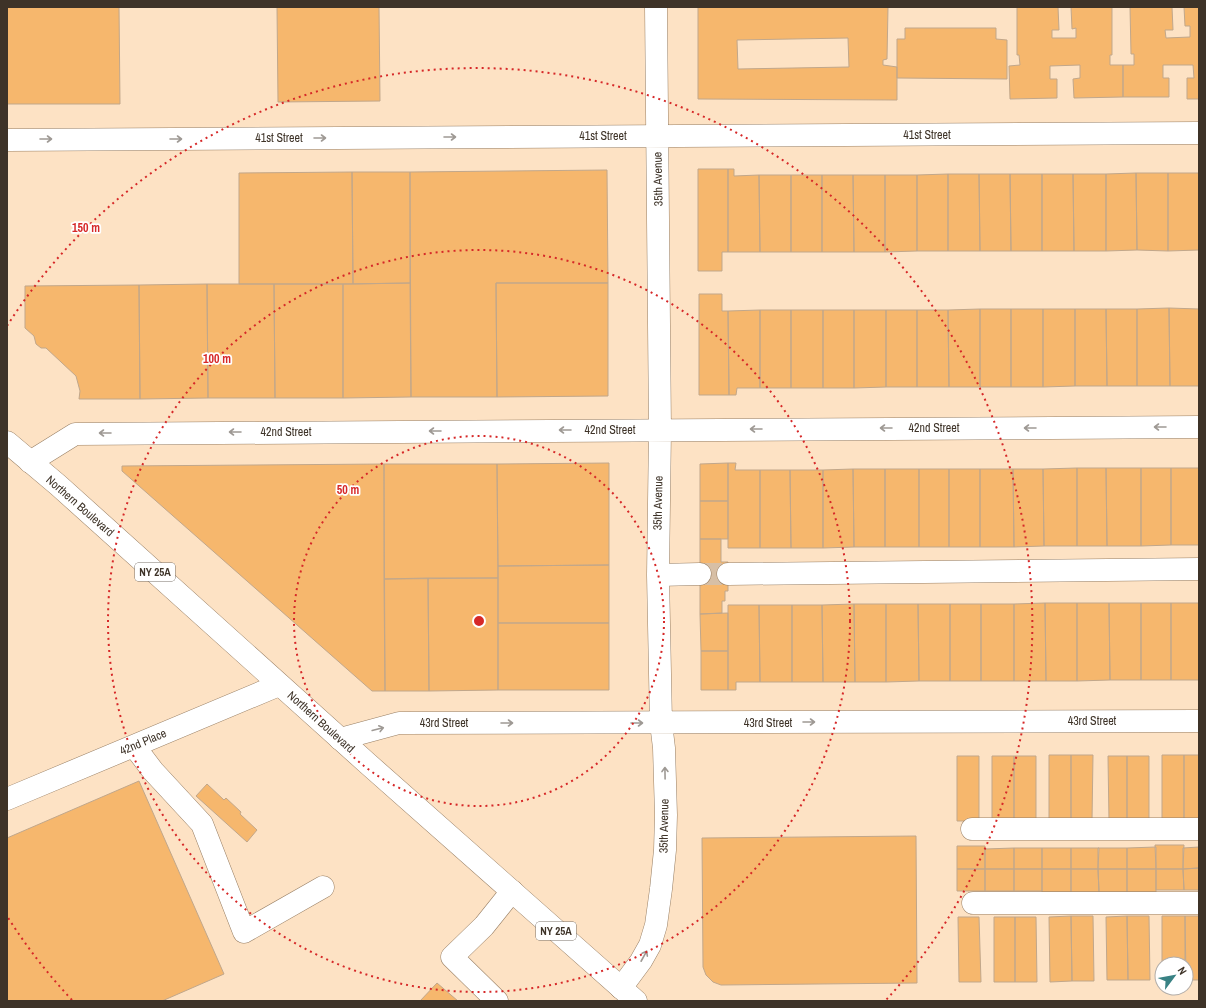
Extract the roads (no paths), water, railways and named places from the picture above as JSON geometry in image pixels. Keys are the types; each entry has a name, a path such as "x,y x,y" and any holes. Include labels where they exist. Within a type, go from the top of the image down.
{"street":[{"name":"35th Avenue","path":"628,994 641,961 650,945 656,925 663,865 666,816 664,748 661,723 658,575 660,430 656,7"},
{"name":"41st Street","path":"7,140 1199,133"},
{"name":"42nd Street","path":"30,462 75,434 1199,427"},
{"name":"Northern Boulevard","path":"7,442 628,994"},
{"path":"728,574 1199,569"},
{"path":"658,575 700,574"},
{"name":"42nd Place","path":"7,799 279,685"},
{"name":"43rd Street","path":"340,739 399,723 1199,721"},
{"path":"134,746 153,771 202,824 244,932 323,887"},
{"path":"972,829 1199,829"},
{"path":"497,1001 452,956 484,926 512,892"},
{"path":"973,903 1199,903"}],"tunnel":[{"path":"700,574 728,574"}]}
